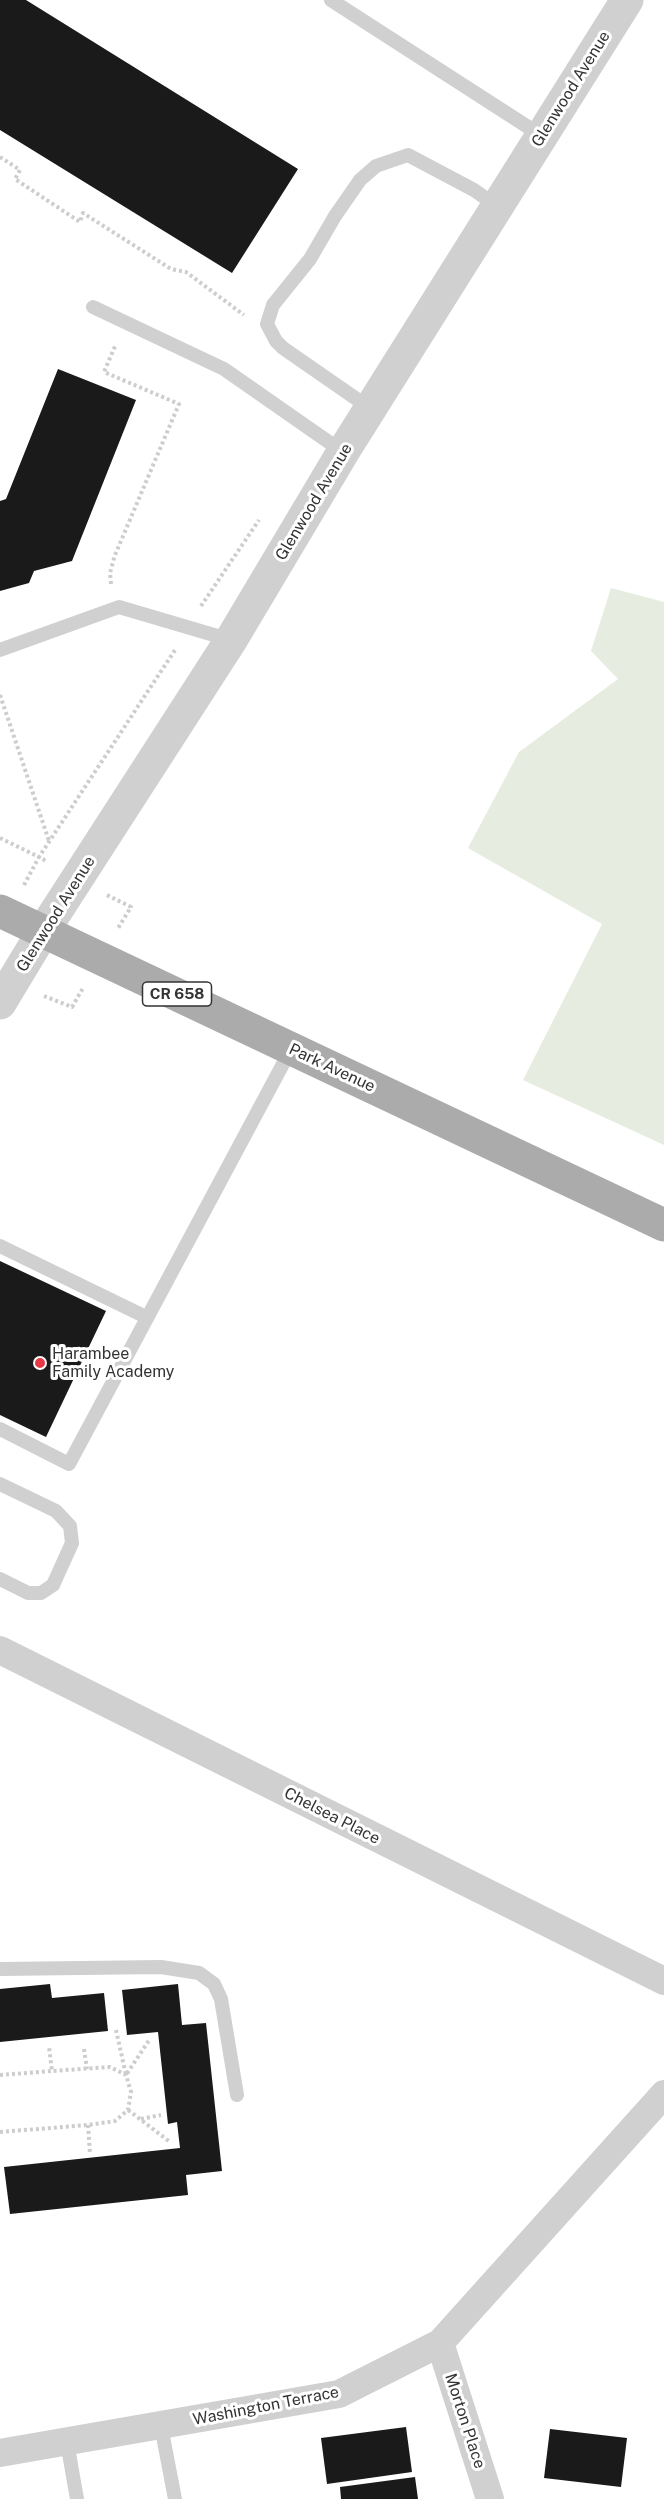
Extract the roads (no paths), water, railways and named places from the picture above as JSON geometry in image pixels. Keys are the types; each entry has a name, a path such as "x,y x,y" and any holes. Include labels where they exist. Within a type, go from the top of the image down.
{"main road":[{"name":"Park Avenue","path":"0,911 664,1225"}],"street":[{"name":"Glenwood Avenue","path":"0,1003 44,930 231,640 343,452 627,0"},
{"name":"Chelsea Place","path":"0,1650 664,1982"},
{"name":"Washington Terrace","path":"0,2453 339,2394 440,2343 664,2094"},
{"name":"Morton Place","path":"440,2343 490,2499"}],"lane":[{"path":"331,0 542,136"},
{"path":"371,409 283,348 270,332 268,316 282,293 310,259 335,216 360,180 376,166 408,155 474,190 497,206"},
{"path":"93,307 224,369 343,452"},
{"path":"0,650 119,607 231,640"},
{"path":"0,1429 69,1464 291,1049"},
{"path":"0,1246 146,1317"},
{"path":"0,1484 56,1511 70,1526 72,1543 53,1585 41,1593 28,1593 0,1579"},
{"path":"0,1970 161,1967 199,1973 214,1984 221,2000 237,2095"},
{"path":"161,2426 175,2499"},
{"path":"67,2442 77,2499"}],"place":[{"name":"Harambee Family Academy","path":"40,1363"}]}
